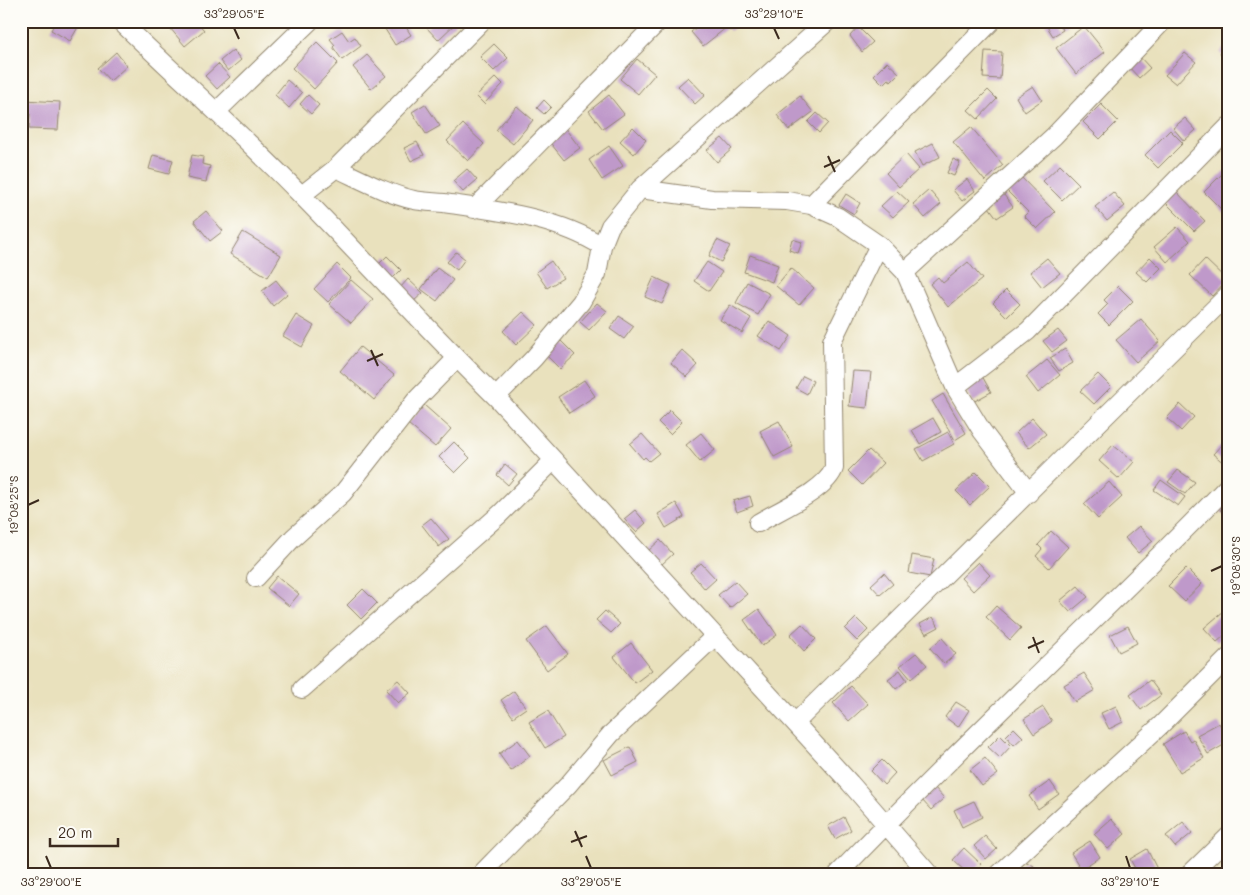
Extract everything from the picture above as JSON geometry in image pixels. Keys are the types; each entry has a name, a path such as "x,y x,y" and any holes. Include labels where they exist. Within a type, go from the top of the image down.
{"street":[{"path":"217,111 310,21"},
{"path":"302,195 336,168 482,21"},
{"path":"474,209 659,21"},
{"path":"496,397 534,358 581,302 597,274 602,246 610,226 640,189 828,21"},
{"path":"812,205 992,21"},
{"path":"905,272 1054,136 1163,21"},
{"path":"127,23 302,195 456,359 496,397 795,723 929,874"},
{"path":"955,387 1028,330 1229,126"},
{"path":"336,168 363,181 413,200 553,223 584,234 602,246"},
{"path":"640,189 712,199 787,201 812,205 838,217 878,245 905,272 955,387 982,431 1029,493"},
{"path":"758,522 820,486 831,476 834,468 832,341 878,245"},
{"path":"795,723 1229,294"},
{"path":"256,578 293,538 343,493 416,400 456,359"},
{"path":"302,689 500,514 554,460"},
{"path":"838,874 886,824 1145,572 1229,485"},
{"path":"482,873 568,785 611,734 714,636"},
{"path":"999,874 1161,725 1229,657"},
{"path":"1190,874 1229,836"}],"building":[{"path":"56,21 81,22 70,41 51,30"},
{"path":"178,21 196,21 204,30 185,46 170,28"},
{"path":"390,21 402,21 411,35 395,45 383,26"},
{"path":"435,21 458,21 438,40 427,28"},
{"path":"704,21 738,21 740,23 730,31 727,27 703,46 691,32"},
{"path":"1051,21 1058,21 1063,30 1053,36 1046,25"},
{"path":"1060,21 1072,21 1065,27"},
{"path":"1084,26 1105,52 1076,74 1056,48"},
{"path":"858,27 873,42 862,52 850,36"},
{"path":"342,31 349,41 355,37 361,46 342,60 330,39"},
{"path":"317,42 338,63 314,89 292,68"},
{"path":"1229,42 1229,61 1220,53"},
{"path":"494,44 508,58 494,71 480,57"},
{"path":"233,50 241,60 228,71 220,61"},
{"path":"985,51 1002,52 1000,79 983,78"},
{"path":"116,52 127,66 110,81 98,68"},
{"path":"1185,53 1196,62 1176,84 1165,75"},
{"path":"367,55 386,76 371,89 353,67"},
{"path":"1138,55 1150,68 1139,78 1127,65"},
{"path":"637,59 655,74 638,94 620,79"},
{"path":"887,62 899,73 891,81 888,79 883,84 874,75"},
{"path":"218,64 230,77 217,89 205,76"},
{"path":"496,77 503,84 484,104 476,96"},
{"path":"688,77 705,95 695,104 678,86"},
{"path":"287,80 302,93 289,108 275,95"},
{"path":"1033,86 1042,100 1025,112 1016,97"},
{"path":"988,90 997,99 978,119 968,110"},
{"path":"308,95 319,105 311,114 300,104"},
{"path":"609,95 624,114 603,129 589,111"},
{"path":"800,96 813,112 789,130 777,115"},
{"path":"24,100 60,102 58,130 29,129 30,114 23,114"},
{"path":"544,100 551,107 544,114 537,108"},
{"path":"425,104 440,126 426,134 412,112"},
{"path":"1101,104 1118,121 1100,139 1083,122"},
{"path":"517,106 533,120 513,144 496,130"},
{"path":"817,113 828,123 819,133 808,122"},
{"path":"1185,118 1196,130 1184,141 1173,128"},
{"path":"463,124 484,144 468,161 447,141"},
{"path":"564,127 580,148 564,160 548,140"},
{"path":"633,127 646,140 634,154 620,141"},
{"path":"971,127 1003,165 985,181 953,142"},
{"path":"1170,130 1183,143 1158,168 1145,155"},
{"path":"722,138 732,149 717,162 707,150"},
{"path":"417,142 424,155 411,161 404,148"},
{"path":"933,143 940,157 922,166 915,152"},
{"path":"609,146 623,166 602,180 589,160"},
{"path":"906,154 919,169 899,187 886,173"},
{"path":"153,155 173,160 169,174 149,169"},
{"path":"192,155 203,157 202,164 210,166 206,182 187,178"},
{"path":"953,159 960,162 954,176 947,173"},
{"path":"1060,165 1079,184 1062,200 1043,181"},
{"path":"467,169 477,180 463,192 453,181"},
{"path":"1227,169 1229,171 1229,200 1227,202 1229,208 1225,213 1204,192"},
{"path":"1018,174 1055,212 1037,229 1024,216 1028,212 1004,188"},
{"path":"967,179 975,191 962,201 953,190"},
{"path":"1173,188 1205,221 1194,231 1162,199"},
{"path":"929,190 941,204 925,218 913,204"},
{"path":"897,191 909,202 893,217 881,206"},
{"path":"1001,191 1013,207 997,218 986,203"},
{"path":"1113,192 1125,206 1107,221 1095,207"},
{"path":"846,194 860,203 854,214 839,205"},
{"path":"206,211 223,231 210,241 194,221"},
{"path":"1177,227 1190,241 1167,262 1154,247"},
{"path":"243,232 281,255 268,277 230,254"},
{"path":"792,239 802,242 798,253 789,250"},
{"path":"717,240 730,246 721,262 709,256"},
{"path":"456,252 465,259 457,270 447,262"},
{"path":"750,255 778,265 772,282 744,272"},
{"path":"387,256 401,270 392,279 378,265"},
{"path":"1150,257 1161,268 1147,282 1136,272"},
{"path":"1047,258 1060,273 1042,287 1030,272"},
{"path":"1205,259 1227,280 1212,296 1190,275"},
{"path":"551,261 563,278 547,288 536,272"},
{"path":"707,262 722,272 709,291 694,281"},
{"path":"968,262 982,279 948,307 930,284 938,277 943,283"},
{"path":"337,264 351,278 328,302 314,289"},
{"path":"437,268 453,280 437,301 421,289"},
{"path":"791,268 814,288 799,305 776,286"},
{"path":"654,277 671,285 662,304 645,297"},
{"path":"408,279 423,293 414,301 400,288"},
{"path":"276,280 287,294 273,306 262,291"},
{"path":"351,280 373,299 351,323 329,304"},
{"path":"747,282 770,294 758,315 736,303"},
{"path":"1118,286 1133,301 1109,325 1098,314 1108,304 1104,300"},
{"path":"1006,290 1020,304 1007,317 993,303"},
{"path":"597,303 607,311 589,330 580,322"},
{"path":"730,305 751,318 742,333 720,320"},
{"path":"523,312 537,325 516,345 503,331"},
{"path":"296,315 314,326 302,347 283,336"},
{"path":"619,316 634,326 624,339 610,329"},
{"path":"1141,319 1160,341 1136,362 1116,340"},
{"path":"769,321 791,336 781,351 758,336"},
{"path":"1058,330 1067,341 1052,352 1043,341"},
{"path":"561,341 575,355 560,369 546,355"},
{"path":"360,347 394,375 374,400 340,371"},
{"path":"1065,349 1073,363 1059,371 1050,358"},
{"path":"682,350 698,365 687,377 671,363"},
{"path":"1047,360 1060,375 1038,393 1026,377"},
{"path":"853,371 871,372 867,408 849,406"},
{"path":"1098,374 1111,387 1094,404 1080,391"},
{"path":"803,376 813,381 807,394 796,388"},
{"path":"982,376 991,392 973,402 964,386"},
{"path":"584,380 595,396 569,413 558,397"},
{"path":"943,394 966,433 955,440 932,401"},
{"path":"1180,404 1194,417 1181,431 1167,418"},
{"path":"424,405 451,429 435,447 408,424"},
{"path":"670,410 682,422 670,434 658,422"},
{"path":"933,418 941,432 920,444 912,430"},
{"path":"1032,418 1046,434 1029,448 1016,433"},
{"path":"779,421 793,447 774,457 760,431"},
{"path":"948,432 954,444 923,461 916,449"},
{"path":"701,433 715,450 700,462 686,445"},
{"path":"642,434 659,453 649,461 645,457 643,459 630,444"},
{"path":"454,442 470,458 455,473 439,457"},
{"path":"1224,442 1229,446 1229,460 1225,464 1213,454"},
{"path":"1113,445 1134,462 1119,479 1099,461"},
{"path":"869,450 883,463 862,485 848,471"},
{"path":"505,464 517,474 508,485 497,475"},
{"path":"1178,470 1195,482 1185,494 1168,482"},
{"path":"976,472 990,486 970,505 956,491"},
{"path":"1161,480 1185,497 1178,506 1154,490"},
{"path":"1109,482 1122,497 1098,519 1084,504"},
{"path":"750,496 753,506 737,512 733,501"},
{"path":"676,503 684,517 666,528 658,514"},
{"path":"1229,503 1229,520 1220,510"},
{"path":"635,510 646,523 636,532 624,519"},
{"path":"431,518 449,539 439,547 422,525"},
{"path":"1139,526 1153,541 1138,553 1125,538"},
{"path":"1051,531 1068,547 1049,568 1036,556 1042,549 1038,545"},
{"path":"660,540 673,554 661,565 648,551"},
{"path":"912,555 934,559 930,577 909,573"},
{"path":"978,562 990,575 973,591 961,578"},
{"path":"701,563 716,579 705,589 690,572"},
{"path":"1186,568 1202,584 1184,601 1168,586"},
{"path":"884,573 893,584 880,595 871,585"},
{"path":"277,576 299,594 289,606 267,588"},
{"path":"735,581 747,594 730,608 718,595"},
{"path":"1078,586 1088,597 1070,612 1060,601"},
{"path":"363,589 377,603 361,619 347,605"},
{"path":"996,606 1021,628 1010,640 986,617"},
{"path":"759,609 777,635 762,646 744,620"},
{"path":"1225,610 1229,614 1229,632 1217,642 1204,628"},
{"path":"605,611 620,624 611,633 596,620"},
{"path":"933,617 939,627 926,634 920,624"},
{"path":"856,618 868,630 857,641 845,629"},
{"path":"802,624 816,639 804,651 790,635"},
{"path":"547,626 568,654 547,670 526,641"},
{"path":"1128,626 1137,643 1119,652 1110,635"},
{"path":"942,638 956,654 944,664 930,648"},
{"path":"631,643 652,670 635,683 614,657"},
{"path":"916,653 927,665 911,679 900,666"},
{"path":"900,670 907,680 896,689 888,679"},
{"path":"1084,673 1095,690 1075,702 1064,685"},
{"path":"398,680 410,693 398,703 386,690"},
{"path":"1150,680 1161,695 1141,710 1130,695"},
{"path":"851,686 868,704 849,721 833,703"},
{"path":"514,691 526,708 513,717 501,700"},
{"path":"956,702 969,710 958,727 945,717"},
{"path":"1116,706 1123,722 1109,729 1101,713"},
{"path":"1043,707 1052,721 1034,734 1024,719"},
{"path":"548,711 564,737 545,748 529,722"},
{"path":"1219,723 1229,742 1208,754 1197,735"},
{"path":"1014,728 1023,737 1014,745 1006,736"},
{"path":"1184,731 1190,741 1193,739 1204,758 1180,772 1163,744"},
{"path":"1000,735 1011,746 1000,758 988,747"},
{"path":"518,740 530,756 511,771 499,754"},
{"path":"630,747 638,762 612,775 604,760"},
{"path":"985,758 998,774 982,786 970,770"},
{"path":"882,760 895,773 884,785 871,771"},
{"path":"1050,781 1059,794 1038,809 1029,796"},
{"path":"1229,782 1229,793 1224,787"},
{"path":"934,787 944,798 931,810 921,799"},
{"path":"974,801 982,817 962,827 954,810"},
{"path":"844,817 851,830 835,839 828,826"},
{"path":"1111,819 1125,834 1108,849 1094,834"},
{"path":"1183,822 1192,833 1175,847 1166,836"},
{"path":"985,836 997,849 986,859 974,846"},
{"path":"1090,841 1100,857 1081,869 1071,853"},
{"path":"964,848 981,864 972,874 968,874 953,860"},
{"path":"1147,849 1157,869 1147,874 1138,874 1130,859"},
{"path":"1025,861 1034,866 1034,874 1019,874 1018,868"}]}
